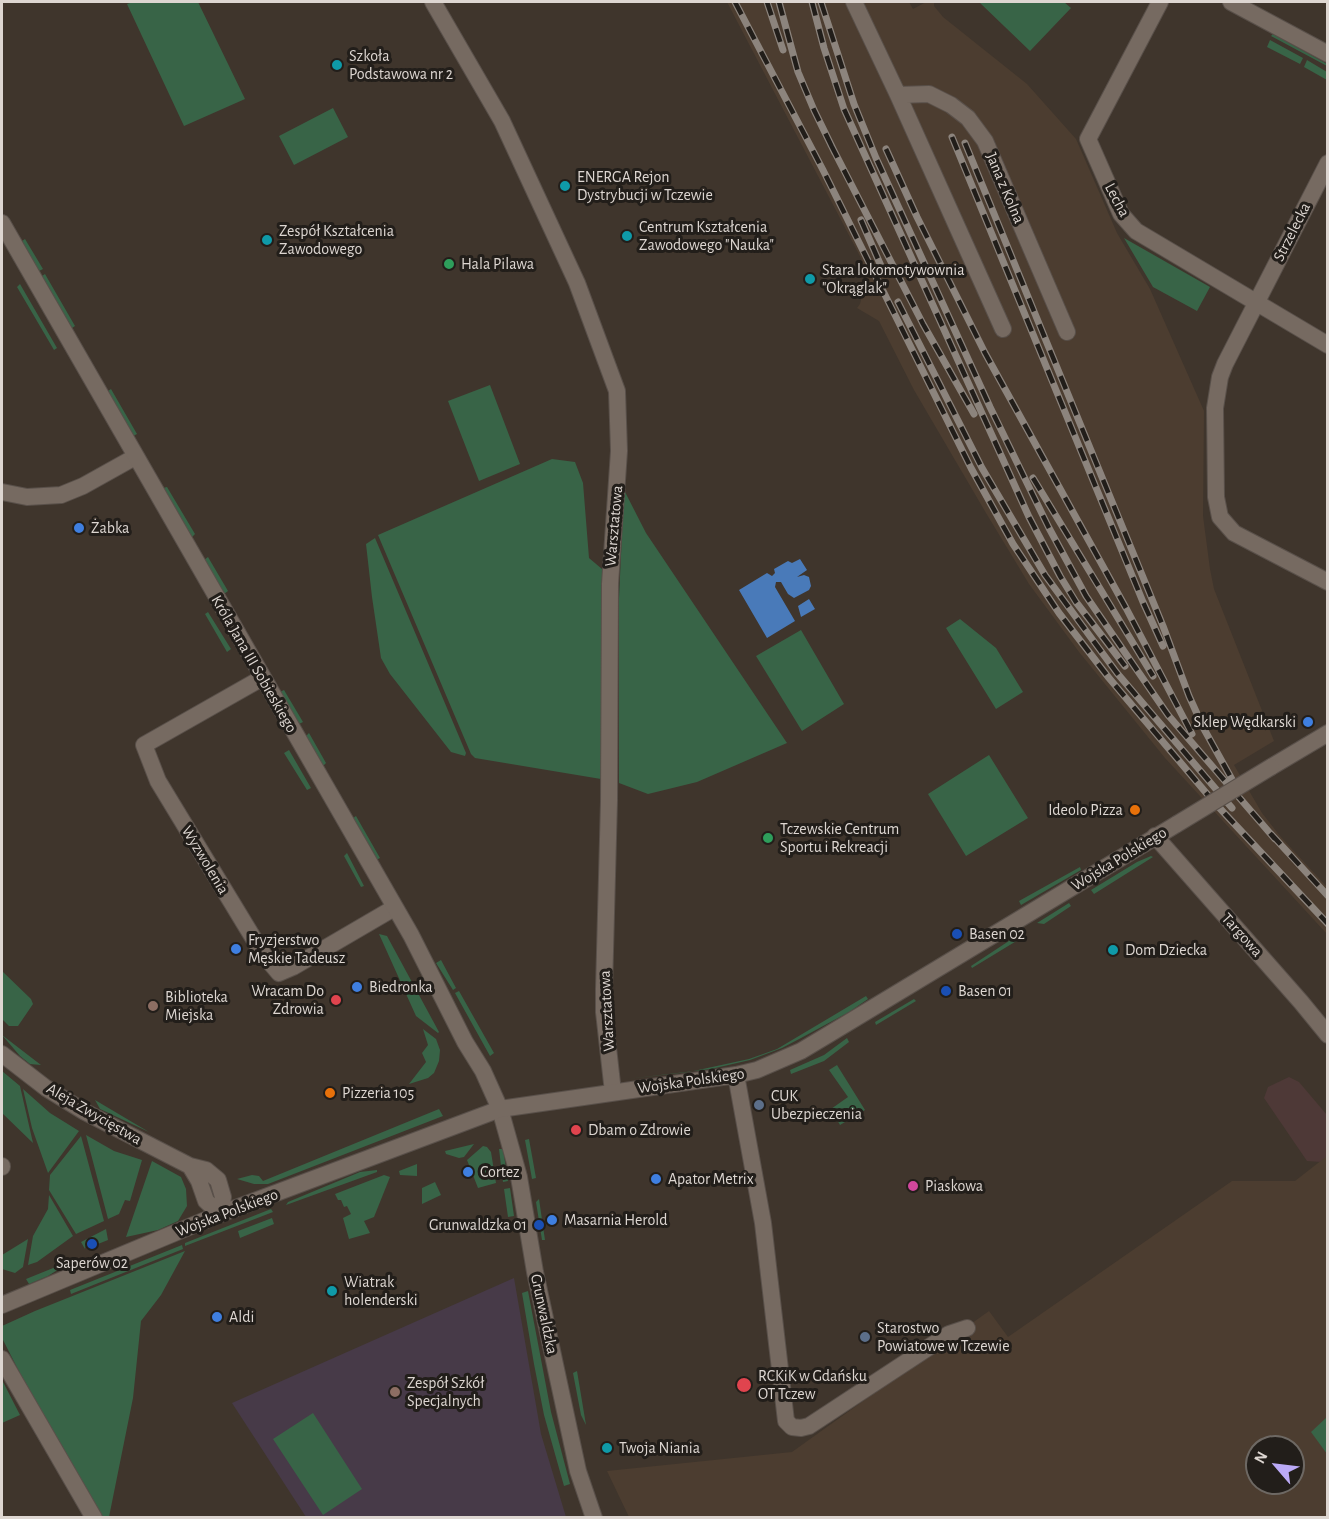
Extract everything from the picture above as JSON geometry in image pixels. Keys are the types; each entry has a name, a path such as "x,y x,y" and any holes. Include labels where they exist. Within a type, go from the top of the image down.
{"street":[{"name":"Warsztatowa","path":"433,2 502,121 577,283 617,391 618,480 610,584 609,801 604,988 604,1012 613,1092"},
{"path":"854,2 1004,329"},
{"name":"Lecha","path":"1160,2 1088,139 1120,214 1136,231 1328,345"},
{"path":"1231,2 1328,54"},
{"name":"Jana z Kolna","path":"898,95 928,94 951,105 968,118 985,141 1067,332"},
{"name":"Strzelecka","path":"1328,163 1225,364 1215,408 1216,497 1220,517 1234,533 1328,582"},
{"name":"Króla Jana III Sobieskiego","path":"2,223 393,908 411,935 465,1042 483,1071 500,1109"},
{"path":"2,492 27,497 61,495 83,486 135,457"},
{"name":"Wyzwolenia","path":"262,678 144,746 158,781 263,954 279,973 292,968 393,908"},
{"name":"Wojska Polskiego","path":"2,1305 220,1214 500,1109 757,1070 821,1039 1328,733"},
{"name":"Targowa","path":"1155,836 1328,1035"},
{"name":"Aleja Zwycięstwa","path":"2,1054 46,1088 85,1112 190,1166 206,1170 218,1180 223,1197 220,1214"},
{"path":"736,1075 763,1223 786,1422 792,1427 809,1426 949,1334 967,1328"},
{"name":"Grunwaldzka","path":"500,1109 519,1177 535,1272 578,1471 594,1518"},
{"path":"2,1359 94,1518"}],"shaded area":[{"path":"727,2 909,2 913,9 926,2 934,2 934,6 943,17 1027,84 1076,139 1117,233 1150,289 1204,411 1203,516 1214,589 1274,741 1234,765 1262,813 1327,887 1327,934 1165,758 1079,652 1029,584 914,390 879,321 857,308 865,283 863,262"},
{"path":"1289,1077 1299,1082 1327,1115 1327,1157 1321,1162 1307,1161 1264,1098 1268,1087"},
{"path":"1327,1156 1327,1417 1312,1432 1327,1454 1327,1517 629,1517 607,1471 792,1452 989,1311 1008,1337 1232,1181 1295,1181"},
{"name":"Zespół Szkół Specjalnych","path":"514,1278 541,1434 566,1517 306,1517 232,1403"}],"green space":[{"path":"133,2 198,2 245,99 184,126 127,4"},
{"path":"979,2 1064,2 1071,8 1030,51"},
{"path":"1273,34 1327,64 1327,66 1271,36"},
{"path":"1270,40 1303,58 1300,64 1267,47"},
{"path":"1307,60 1327,72 1327,80 1304,67"},
{"path":"333,108 348,137 294,165 279,136"},
{"path":"1124,238 1210,287 1197,311 1153,287"},
{"path":"25,239 43,269 39,271 22,241"},
{"path":"45,274 75,326 72,328 42,276"},
{"path":"20,284 57,348 54,350 17,287"},
{"path":"490,385 520,464 479,481 448,401"},
{"path":"111,389 137,434 133,436 108,391"},
{"path":"552,459 575,462 583,483 589,558 602,569 601,779 475,758 471,754 378,535"},
{"path":"167,487 195,534 192,537 163,488"},
{"path":"624,490 646,533 787,743 697,782 648,794 619,783 619,598"},
{"path":"375,538 466,753 465,756 451,752 390,674 381,658 366,544"},
{"path":"208,557 228,591 224,594 204,560"},
{"path":"208,612 231,649 227,652 205,614"},
{"path":"960,619 996,648 1023,692 996,709 946,628"},
{"path":"801,630 844,704 802,731 756,656"},
{"path":"284,690 303,722 299,724 280,692"},
{"path":"309,733 326,763 323,766 306,736"},
{"path":"289,750 311,788 307,790 284,753"},
{"path":"989,755 1028,818 966,856 928,794"},
{"path":"356,816 380,858 376,860 353,818"},
{"path":"347,853 364,886 361,887 344,856"},
{"path":"1153,857 1094,894 1091,890 1137,862"},
{"path":"1080,867 1081,870 1021,905 1019,901"},
{"path":"1069,903 1071,906 1044,924 1037,923"},
{"path":"1021,933 1023,937 972,968 971,966"},
{"path":"379,934 387,936 438,1033 416,1016"},
{"path":"441,960 456,988 453,990 436,963"},
{"path":"2,971 31,999 33,1004 18,1026 9,1026 2,1019"},
{"path":"459,991 494,1053 490,1056 455,993"},
{"path":"866,996 868,999 849,1012 782,1048 750,1060 693,1071 749,1059 777,1049"},
{"path":"914,999 916,1001 876,1025 875,1022"},
{"path":"423,1029 436,1039 440,1050 439,1061 434,1073 428,1078 409,1084 426,1062 422,1053 428,1045"},
{"path":"2,1035 41,1065 30,1064"},
{"path":"847,1038 849,1042 824,1061 791,1074 790,1070 824,1055"},
{"path":"837,1065 865,1110 840,1125 831,1109 848,1097 829,1070"},
{"path":"2,1071 20,1086 33,1143 2,1113"},
{"path":"23,1089 50,1113 79,1131 48,1173 32,1128"},
{"path":"95,1100 149,1132 100,1109"},
{"path":"439,1109 443,1116 268,1184 254,1184 237,1179 252,1175 259,1176 263,1181"},
{"path":"86,1135 114,1151 142,1160 130,1201 125,1200 119,1214 108,1219"},
{"path":"81,1136 104,1221 76,1234 49,1190 50,1175"},
{"path":"529,1139 536,1178 532,1179 525,1140"},
{"path":"474,1144 464,1157 459,1158 446,1154 445,1151"},
{"path":"483,1146 491,1152 496,1183 478,1188 467,1160"},
{"path":"499,1149 503,1149 508,1181 503,1182"},
{"path":"152,1161 181,1177 186,1189 187,1206 178,1221 158,1230 126,1237"},
{"path":"417,1164 417,1176 400,1175 399,1171"},
{"path":"377,1170 377,1172 286,1205 288,1202 360,1172"},
{"path":"384,1175 390,1177 374,1217 364,1221 370,1233 349,1239 343,1218 351,1214 347,1206 344,1207 335,1194"},
{"path":"435,1182 441,1195 422,1204 422,1188"},
{"path":"510,1188 514,1216 508,1217 504,1189"},
{"path":"49,1195 73,1236 37,1262 28,1265 33,1236 48,1209"},
{"path":"539,1199 545,1240 542,1240 536,1202"},
{"path":"271,1209 273,1212 185,1246 185,1243"},
{"path":"272,1218 274,1224 240,1238 238,1231"},
{"path":"106,1229 108,1240 98,1244 96,1239 86,1244 85,1249 81,1242"},
{"path":"28,1239 23,1267 15,1273 2,1269 2,1255"},
{"path":"182,1245 183,1249 71,1294 70,1290"},
{"path":"185,1251 161,1295 141,1321 133,1398 109,1517 102,1517 29,1391 2,1338 2,1326"},
{"path":"73,1260 48,1276 29,1284 26,1279"},
{"path":"528,1291 551,1412 570,1484 564,1486 544,1415 534,1364 522,1293"},
{"path":"577,1371 586,1425 581,1415 573,1373"},
{"path":"2,1380 20,1415 2,1423"},
{"path":"313,1413 362,1489 323,1515 273,1439"},
{"path":"1327,1417 1327,1454 1311,1432"}],"water":[{"path":"800,559 807,570 797,577 804,575 809,577 811,586 809,590 794,598 788,594 781,582 776,582 775,587 795,621 767,638 739,590 767,573 772,576 775,573 774,569 788,561 792,563"},
{"path":"809,599 815,609 801,617 798,606"}],"railway":[{"path":"735,2 823,170 971,468 1013,544 1059,613 1109,678 1213,801 1328,924"},
{"path":"767,2 783,50"},
{"path":"779,2 798,72 835,153"},
{"path":"812,2 844,109 1029,517 1076,602 1125,666"},
{"path":"821,2 854,104 876,158 990,407 1049,528 1086,596 1168,715 1275,839"},
{"path":"952,137 1163,646"},
{"path":"965,143 1163,626 1189,696 1204,729 1234,783"},
{"path":"831,145 923,324 974,414"},
{"path":"886,149 985,353 1126,608 1192,734"},
{"path":"861,220 881,266"},
{"path":"898,302 982,468 1045,575 1117,673 1232,808"},
{"path":"1033,478 1153,676"},
{"path":"1271,834 1328,896"}],"place":[{"name":"Szkoła Podstawowa nr 2","path":"337,65"},
{"name":"ENERGA Rejon Dystrybucji w Tczewie","path":"565,186"},
{"name":"Centrum Kształcenia Zawodowego \"Nauka\"","path":"627,236"},
{"name":"Zespół Kształcenia Zawodowego","path":"267,240"},
{"name":"Hala Pilawa","path":"449,264"},
{"name":"Stara lokomotywownia \"Okrąglak\"","path":"810,279"},
{"name":"Żabka","path":"79,528"},
{"name":"Sklep Wędkarski","path":"1308,722"},
{"name":"Ideolo Pizza","path":"1135,810"},
{"name":"Tczewskie Centrum Sportu i Rekreacji","path":"768,838"},
{"name":"Basen 02","path":"957,934"},
{"name":"Fryzjerstwo Męskie Tadeusz","path":"236,949"},
{"name":"Dom Dziecka","path":"1113,950"},
{"name":"Biedronka","path":"357,987"},
{"name":"Basen 01","path":"946,991"},
{"name":"Wracam Do Zdrowia","path":"336,1000"},
{"name":"Biblioteka Miejska","path":"153,1006"},
{"name":"Pizzeria 105","path":"330,1093"},
{"name":"CUK Ubezpieczenia","path":"759,1105"},
{"name":"Dbam o Zdrowie","path":"576,1130"},
{"name":"Cortez","path":"468,1172"},
{"name":"Apator Metrix","path":"656,1179"},
{"name":"Piaskowa","path":"913,1186"},
{"name":"Masarnia Herold","path":"552,1220"},
{"name":"Grunwaldzka 01","path":"539,1225"},
{"name":"Saperów 02","path":"92,1244"},
{"name":"Wiatrak holenderski","path":"332,1291"},
{"name":"Aldi","path":"217,1317"},
{"name":"Starostwo Powiatowe w Tczewie","path":"865,1337"},
{"name":"RCKiK w Gdańsku OT Tczew","path":"744,1385"},
{"name":"Zespół Szkół Specjalnych","path":"395,1392"},
{"name":"Twoja Niania","path":"607,1448"}]}
